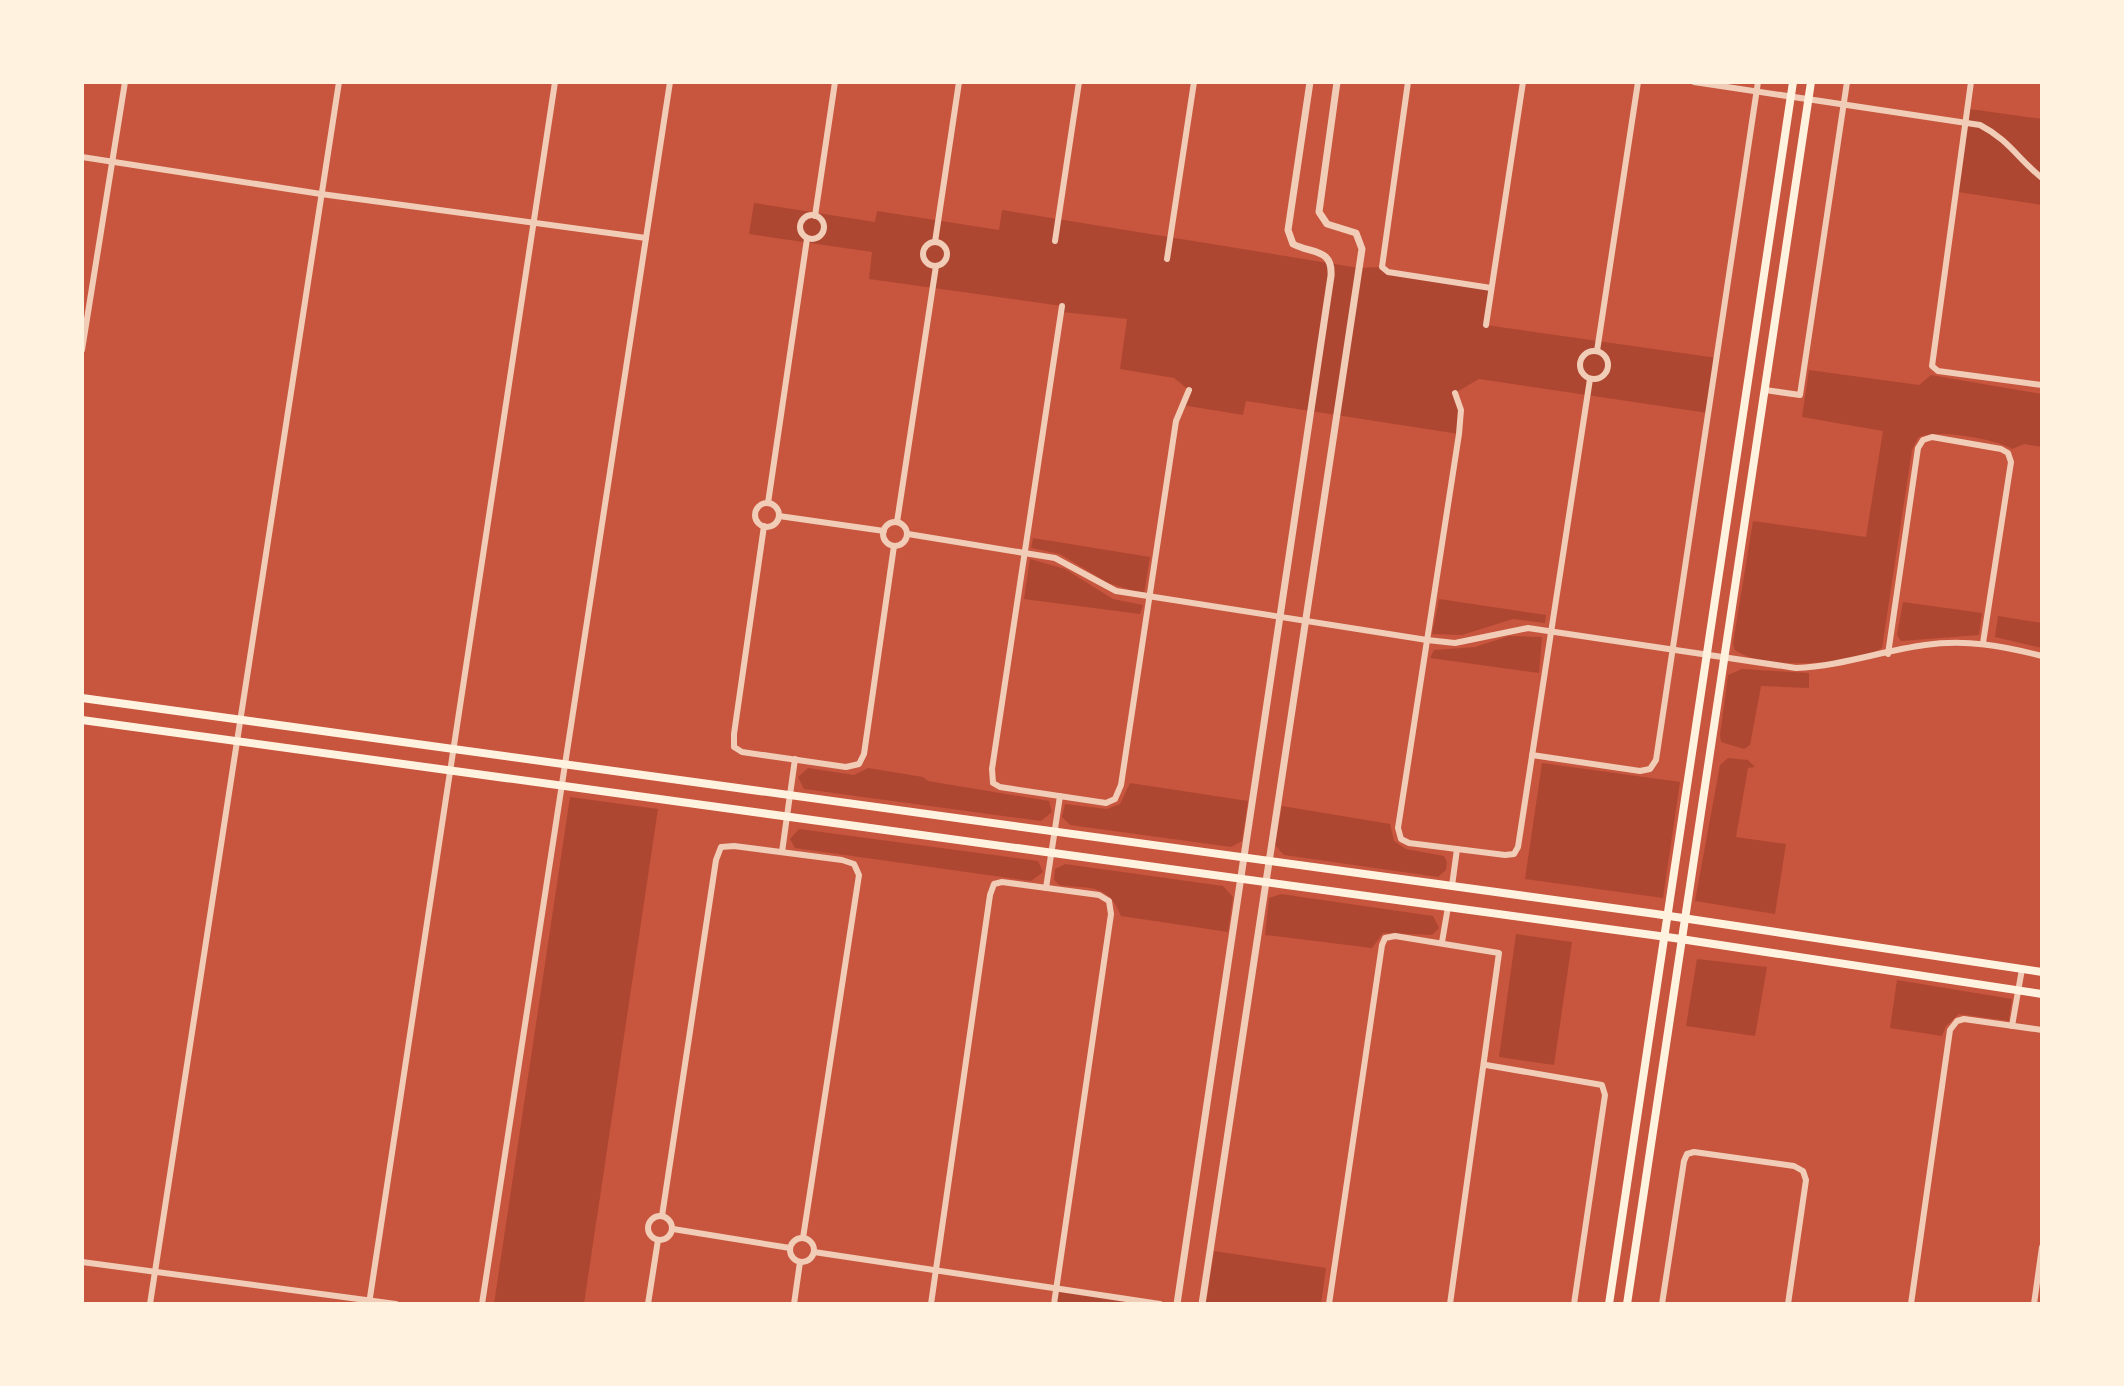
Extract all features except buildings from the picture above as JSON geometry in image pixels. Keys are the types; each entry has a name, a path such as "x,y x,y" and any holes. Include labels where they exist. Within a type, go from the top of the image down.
{"main road":[{"path":"1627,1304 1682,939 1677,917 1707,655 1793,82"},
{"path":"1609,1304 1665,936 1677,917 1724,658 1805,98 1811,82"},
{"path":"82,698 1677,917 2042,972"},
{"path":"82,720 1665,936 2042,994"}],"street":[{"path":"82,350 125,82"},
{"path":"150,1304 339,82"},
{"path":"369,1302 555,82"},
{"path":"482,1304 670,82"},
{"path":"815,216 835,82"},
{"path":"935,242 959,82"},
{"path":"1055,241 1079,82"},
{"path":"1167,259 1194,82"},
{"path":"1177,1304 1332,268 1325,254 1293,244 1288,230 1310,82"},
{"path":"1202,1304 1362,249 1356,233 1327,224 1319,212 1337,82"},
{"path":"1408,82 1382,267 1388,272 1491,288"},
{"path":"1486,325 1523,82"},
{"path":"1597,351 1638,82"},
{"path":"1694,82 1980,125 2012,144 2029,168 2042,178"},
{"path":"1532,755 1640,771 1650,769 1656,760 1758,82"},
{"path":"1765,390 1800,395 1847,82"},
{"path":"1971,82 1932,366 1938,371 2042,385"},
{"path":"82,157 321,194 646,238"},
{"path":"807,239 818,238 823,232 822,222 815,216"},
{"path":"807,239 800,232 801,221 815,216"},
{"path":"768,503 807,239"},
{"path":"935,242 943,245 947,253 944,262 936,266 927,263 923,255 926,246 935,242"},
{"path":"897,522 936,266"},
{"path":"1062,306 992,769 993,783 1106,803 1115,799 1121,785 1176,421 1189,390"},
{"path":"1590,379 1582,372 1580,364 1585,354 1597,351"},
{"path":"1590,379 1602,376 1607,368 1606,359 1597,351"},
{"path":"1455,393 1461,410 1459,434 1398,828 1401,839 1409,843 1514,854 1590,379"},
{"path":"1888,654 1918,448 1923,440 1932,437 2008,453 2011,462 1983,643"},
{"path":"768,503 776,506 779,516 773,525 764,526 757,522 755,513 760,505 768,503"},
{"path":"779,516 884,531"},
{"path":"894,546 886,541 884,531 889,523 904,525 908,534"},
{"path":"764,526 734,747 742,752 846,767 859,764 864,754 894,546"},
{"path":"908,534 1055,558 1116,591 1149,598 1427,640 1455,643 1483,639 1509,630 1551,631 1796,668 1837,665 1925,645 1983,643 2042,656"},
{"path":"894,546 903,543 908,534"},
{"path":"782,852 795,759"},
{"path":"1046,888 1060,796"},
{"path":"662,1216 671,1222 673,1229 668,1238 658,1240 651,1236 649,1224 662,1216 716,860 721,847 782,852 854,864 859,875 803,1238"},
{"path":"1452,886 1457,849"},
{"path":"931,1304 994,884 1002,882 1099,895 1109,901 1111,914 1054,1304"},
{"path":"1442,942 1448,907"},
{"path":"1329,1304 1385,938 1442,942 1499,953 1486,1065 1450,1304"},
{"path":"2012,1026 2022,969"},
{"path":"1911,1304 1948,1040 1957,1021 2042,1030"},
{"path":"1486,1065 1602,1085 1605,1095 1574,1304"},
{"path":"1662,1304 1687,1154 1794,1166 1803,1171 1806,1180 1788,1304"},
{"path":"673,1229 790,1248"},
{"path":"803,1238 813,1244 814,1252 808,1261 800,1262 791,1256 790,1248 796,1239 803,1238"},
{"path":"648,1304 658,1240"},
{"path":"2034,1304 2042,1247"},
{"path":"814,1252 1160,1304"},
{"path":"82,1262 396,1304"},
{"path":"794,1304 800,1262"}],"shaded area":[{"path":"1970,109 2042,119 2042,205 1958,192"},
{"path":"754,203 875,222 877,211 999,230 1002,210 1359,268 1382,267 1388,272 1491,288 1486,325 1717,358 1708,413 1479,379 1455,393 1461,410 1459,434 1246,401 1243,415 1182,405 1189,390 1174,378 1120,369 1127,319 1062,312 1062,306 869,279 872,252 749,234"},
{"path":"1809,370 1919,385 1931,375 2042,394 2042,447 2024,444 2012,449 1950,434 1918,438 1912,450 1882,648 1869,654 1830,662 1764,661 1746,656 1734,649 1733,643 1753,521 1866,537 1883,431 1802,417"},
{"path":"1033,538 1150,557 1144,594 1108,583 1060,554 1031,548"},
{"path":"1030,559 1065,569 1113,599 1143,605 1140,614 1024,599"},
{"path":"1439,599 1546,615 1545,623 1513,619 1462,635 1432,634"},
{"path":"1903,602 1982,613 1979,635 1901,641 1897,635"},
{"path":"1998,616 2042,623 2042,648 1995,637"},
{"path":"1509,636 1542,637 1539,673 1430,658 1434,650 1475,647"},
{"path":"1742,669 1809,673 1809,688 1761,686 1750,745 1744,749 1721,742 1720,735 1728,675"},
{"path":"1728,758 1748,760 1755,767 1748,768 1736,837 1786,844 1775,914 1695,901 1720,765"},
{"path":"1542,763 1680,782 1663,898 1525,879"},
{"path":"808,768 854,775 868,768 923,777 928,781 1049,801 1052,812 1041,821 804,789 798,777"},
{"path":"1130,783 1248,801 1242,841 1231,847 1070,825 1062,817 1065,804 1107,809 1120,804"},
{"path":"570,797 658,809 584,1304 494,1304"},
{"path":"1282,806 1390,824 1394,841 1406,849 1444,856 1446,870 1438,877 1284,855 1275,845"},
{"path":"799,829 1038,861 1043,872 1031,881 795,848 790,839"},
{"path":"1065,864 1223,886 1233,897 1228,932 1121,916 1116,905 1104,893 1059,885 1054,880 1055,869"},
{"path":"1281,894 1433,916 1439,928 1432,935 1383,933 1372,948 1265,935 1269,898"},
{"path":"1516,934 1572,942 1554,1065 1499,1057"},
{"path":"1697,959 1767,967 1755,1036 1686,1026"},
{"path":"1897,980 2012,999 2009,1021 1959,1014 1946,1026 1942,1036 1890,1028"},
{"path":"1214,1251 1326,1268 1321,1304 1206,1304"},
{"path":"1056,1288 1160,1304 1054,1304"}]}
